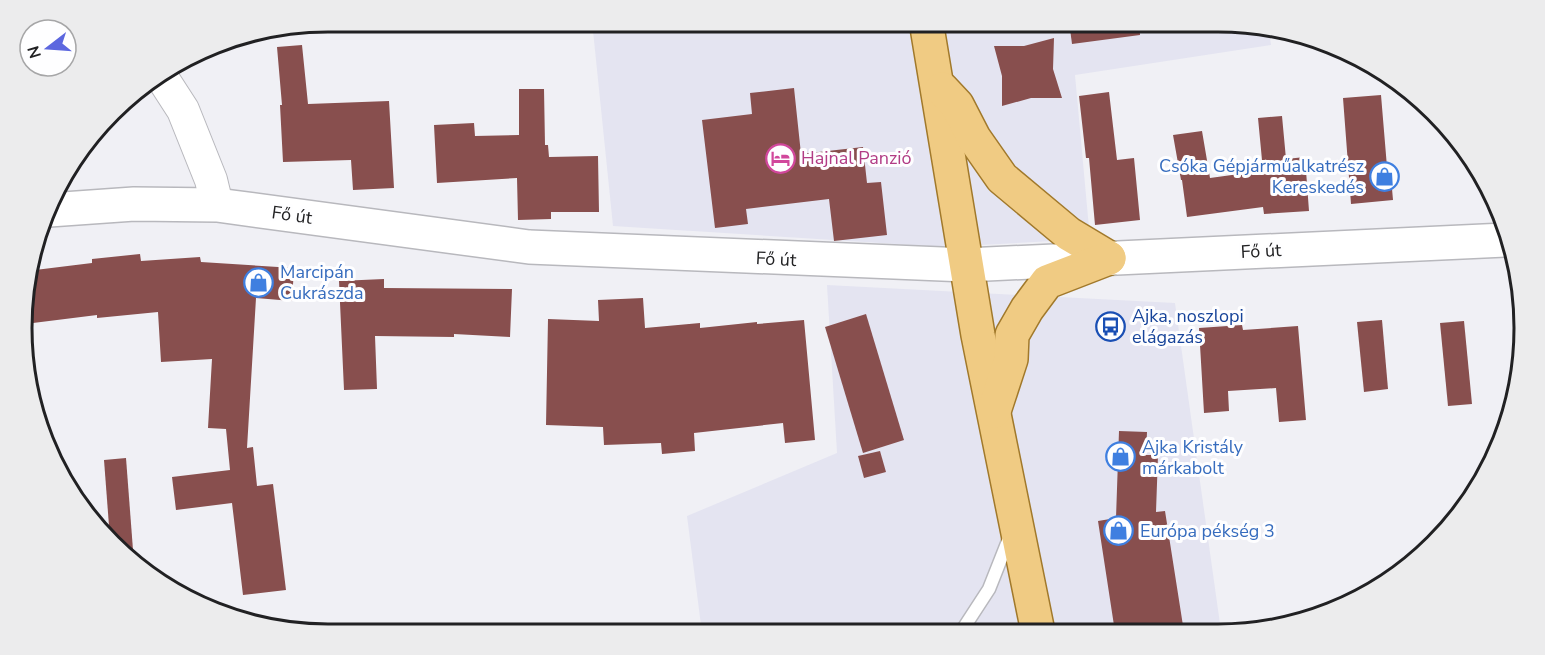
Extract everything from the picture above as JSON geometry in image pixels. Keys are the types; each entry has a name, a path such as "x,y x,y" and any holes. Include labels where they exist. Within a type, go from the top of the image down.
{"main road":[{"path":"928,32 978,335 1036,624"},
{"path":"937,83 957,105 974,138 1002,178 1069,234 1109,258"},
{"name":"Fő út","path":"56,209 134,204 217,205 529,248 966,266 1500,240"},
{"path":"994,411 1011,359 1012,335 1027,309 1047,282 1109,258"}],"street":[{"path":"164,80 183,110 211,180 217,205"}],"lane":[{"path":"968,624 988,589 1015,524"}],"shaded area":[{"path":"593,32 1237,32 1270,36 1271,45 1075,75 1090,239 943,247 613,226"},
{"path":"827,285 1175,303 1220,624 701,624 687,516 837,453"}],"building":[{"path":"1070,32 1140,32 1140,35 1072,44"},
{"path":"1054,38 1053,69 1062,98 1031,98 1002,106 1002,76 994,46 1024,46"},
{"path":"302,45 308,104 389,101 394,188 353,190 351,160 283,162 280,105 282,105 277,47"},
{"path":"794,88 801,154 863,147 867,183 881,182 887,235 834,241 829,199 746,209 748,224 715,228 702,120 752,114 750,93"},
{"path":"519,89 544,89 545,145 548,145 549,157 598,156 599,212 551,212 551,219 518,220 517,178 437,183 434,125 474,123 475,136 519,135"},
{"path":"1109,92 1117,160 1134,158 1140,220 1095,225 1089,158 1086,158 1079,96"},
{"path":"1381,95 1387,167 1390,166 1393,200 1351,204 1343,98"},
{"path":"1282,116 1286,159 1305,157 1309,211 1264,214 1263,207 1187,217 1173,135 1202,131 1210,178 1261,171 1258,118"},
{"path":"140,254 141,261 200,257 201,262 294,268 292,301 256,298 247,448 253,447 257,486 273,484 286,590 243,595 232,503 176,510 172,477 230,470 226,429 208,428 212,359 161,362 158,312 97,318 97,315 32,323 37,270 92,263 92,259"},
{"path":"384,279 384,288 512,289 510,337 454,334 454,337 375,336 377,389 344,390 339,281"},
{"path":"643,298 645,328 700,323 700,328 804,320 815,440 785,443 783,423 694,433 695,451 662,454 661,443 604,445 603,427 546,425 548,319 599,321 598,300"},
{"path":"866,314 904,440 863,453 825,327"},
{"path":"1382,320 1388,389 1364,392 1357,322"},
{"path":"1464,321 1472,404 1448,406 1440,323"},
{"path":"1242,325 1243,330 1298,326 1306,420 1279,422 1276,388 1228,391 1229,411 1204,413 1199,328"},
{"path":"1119,431 1147,432 1146,455 1158,455 1156,512 1165,511 1183,624 1114,624 1098,521 1116,518"},
{"path":"880,451 886,472 864,478 858,456"},
{"path":"126,458 133,551 109,527 104,460"}],"place":[{"name":"Hajnal Panzió","path":"780,158"},
{"name":"Csóka Gépjárműalkatrész Kereskedés","path":"1385,176"},
{"name":"Marcipán Cukrászda","path":"259,282"},
{"name":"Ajka, noszlopi elágazás","path":"1111,326"},
{"name":"Ajka Kristály márkabolt","path":"1121,457"},
{"name":"Európa pékség 3","path":"1119,531"}]}
